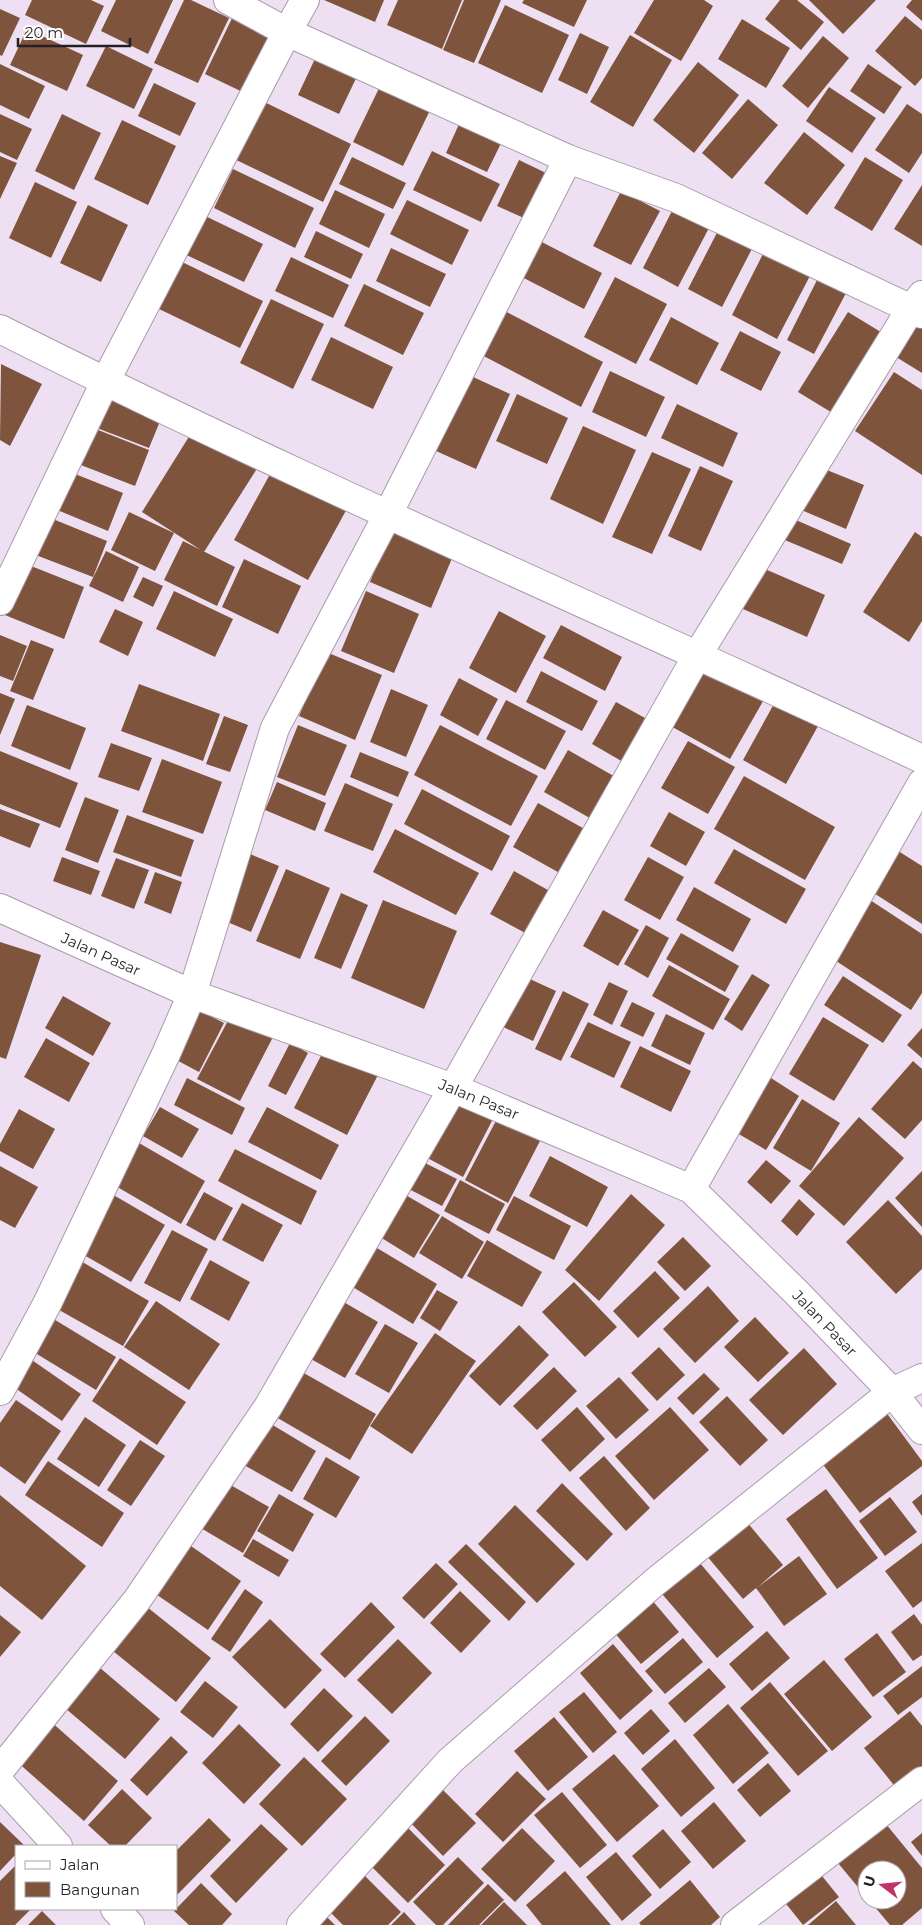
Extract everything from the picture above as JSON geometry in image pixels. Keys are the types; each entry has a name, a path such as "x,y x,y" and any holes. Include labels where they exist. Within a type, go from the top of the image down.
{"street":[{"path":"0,1770 137,1600 268,1407 453,1088 698,654 918,306 676,198 568,159 287,32 228,0"},
{"path":"0,600 105,382 305,0"},
{"path":"0,1391 56,1287 166,1054 192,994 275,728 387,516 568,159"},
{"path":"0,329 105,382 387,516 698,654 922,759"},
{"path":"691,1189 922,783"},
{"name":"Jalan Pasar","path":"0,908 192,994 453,1088 691,1189 796,1292 892,1392 922,1430"},
{"path":"301,1925 450,1761 655,1582 892,1392 922,1378"},
{"path":"735,1925 922,1781"},
{"path":"0,1783 57,1845"},
{"path":"116,1910 130,1925"}],"building":[{"path":"32,0 91,0 104,6 86,44 25,15"},
{"path":"116,0 173,0 148,54 101,31"},
{"path":"184,0 191,0 229,18 198,83 154,63"},
{"path":"324,0 384,0 375,22"},
{"path":"398,0 462,0 442,49 387,25"},
{"path":"464,0 501,0 474,63 443,50"},
{"path":"524,0 587,0 574,27 522,3"},
{"path":"654,0 704,0 713,6 681,61 634,33"},
{"path":"780,0 797,0 824,22 801,50 765,19"},
{"path":"809,0 876,0 843,34"},
{"path":"912,0 922,0 922,21 906,7"},
{"path":"505,5 569,35 542,93 478,63"},
{"path":"0,9 20,18 2,56 0,55"},
{"path":"236,10 282,32 251,96 205,74"},
{"path":"905,16 922,30 922,78 915,86 875,51"},
{"path":"742,19 790,48 766,88 718,59"},
{"path":"27,29 83,55 67,91 10,65"},
{"path":"580,33 609,47 587,94 558,80"},
{"path":"630,35 672,60 633,127 590,102"},
{"path":"823,36 849,58 808,108 782,86"},
{"path":"106,46 153,69 134,109 86,86"},
{"path":"320,48 361,68 339,114 298,95"},
{"path":"698,62 739,95 694,153 653,120"},
{"path":"0,64 45,86 29,119 0,105"},
{"path":"868,64 902,87 884,114 850,91"},
{"path":"383,80 433,104 403,166 353,142"},
{"path":"154,83 196,103 180,136 138,116"},
{"path":"829,87 876,118 852,153 806,121"},
{"path":"256,98 351,144 323,202 228,156"},
{"path":"748,99 778,125 732,179 702,153"},
{"path":"907,104 922,114 922,153 909,173 875,150"},
{"path":"464,113 506,133 487,172 446,153"},
{"path":"0,114 32,129 17,160 0,152"},
{"path":"62,114 101,133 74,190 35,171"},
{"path":"122,120 176,146 148,205 94,179"},
{"path":"804,132 845,165 807,215 764,183"},
{"path":"432,151 500,184 481,222 413,190"},
{"path":"0,156 17,163 0,199"},
{"path":"352,157 406,183 393,209 339,184"},
{"path":"865,157 903,180 872,231 834,208"},
{"path":"519,160 546,173 524,218 497,206"},
{"path":"233,169 314,208 295,248 214,208"},
{"path":"35,182 77,202 51,258 9,238"},
{"path":"922,185 922,246 894,229"},
{"path":"335,190 385,214 369,248 319,224"},
{"path":"621,191 660,211 631,265 593,246"},
{"path":"407,200 469,230 452,265 390,234"},
{"path":"88,205 128,225 101,282 60,263"},
{"path":"674,207 710,226 678,287 643,268"},
{"path":"199,213 263,244 244,282 180,252"},
{"path":"723,221 757,239 722,307 688,289"},
{"path":"316,231 363,254 351,279 304,257"},
{"path":"534,238 602,273 584,309 516,274"},
{"path":"391,248 446,274 430,307 376,281"},
{"path":"766,248 812,272 777,339 732,315"},
{"path":"291,257 349,285 333,318 275,291"},
{"path":"180,261 263,301 240,348 157,308"},
{"path":"615,277 667,304 636,364 584,337"},
{"path":"818,278 846,293 814,354 787,340"},
{"path":"364,284 424,313 403,355 344,326"},
{"path":"271,299 324,324 293,389 240,363"},
{"path":"497,307 603,362 581,407 474,351"},
{"path":"848,312 889,337 839,417 798,392"},
{"path":"671,317 719,343 697,385 649,360"},
{"path":"922,320 922,373 888,352"},
{"path":"740,331 781,352 761,391 720,370"},
{"path":"331,337 393,367 373,409 311,380"},
{"path":"1,364 42,384 10,446 0,440"},
{"path":"610,371 665,397 646,437 592,412"},
{"path":"894,372 922,390 922,475 855,431"},
{"path":"471,376 510,394 476,469 436,451"},
{"path":"111,393 163,414 149,448 97,428"},
{"path":"517,394 568,418 547,464 496,441"},
{"path":"677,404 738,433 723,467 661,438"},
{"path":"88,426 149,450 135,486 73,462"},
{"path":"583,426 636,450 603,524 550,499"},
{"path":"195,427 258,467 204,552 142,512"},
{"path":"652,452 691,469 652,554 612,537"},
{"path":"275,465 349,505 308,580 234,540"},
{"path":"700,466 733,481 701,551 668,536"},
{"path":"817,466 864,485 846,529 799,509"},
{"path":"65,470 123,493 108,531 50,507"},
{"path":"129,512 174,533 155,571 111,550"},
{"path":"43,515 107,541 93,577 28,552"},
{"path":"789,517 851,544 842,564 780,538"},
{"path":"391,530 453,556 431,608 370,582"},
{"path":"915,532 922,537 922,621 909,642 863,612"},
{"path":"183,541 235,567 217,606 164,580"},
{"path":"106,551 139,567 123,602 89,586"},
{"path":"244,559 301,586 278,634 222,607"},
{"path":"21,562 84,587 64,639 0,613"},
{"path":"760,567 825,595 807,637 743,609"},
{"path":"143,577 163,586 153,607 133,597"},
{"path":"174,591 233,619 215,657 156,629"},
{"path":"366,591 419,614 394,673 341,651"},
{"path":"115,609 143,622 128,656 99,642"},
{"path":"499,611 546,636 516,693 469,668"},
{"path":"561,625 622,657 605,691 543,658"},
{"path":"0,635 27,646 13,681 0,676"},
{"path":"31,640 54,649 33,700 10,691"},
{"path":"326,652 382,675 355,740 299,716"},
{"path":"702,660 766,696 730,759 667,724"},
{"path":"541,671 598,701 582,731 526,702"},
{"path":"459,678 498,699 478,736 440,715"},
{"path":"139,684 220,714 203,761 121,731"},
{"path":"391,689 428,705 406,757 370,742"},
{"path":"0,693 15,699 0,735"},
{"path":"506,700 566,731 545,770 486,739"},
{"path":"616,702 654,723 630,766 592,744"},
{"path":"775,702 818,726 786,784 743,760"},
{"path":"27,705 86,728 70,770 11,746"},
{"path":"224,716 248,725 230,772 206,764"},
{"path":"298,725 347,745 325,796 277,777"},
{"path":"440,725 538,776 511,826 414,775"},
{"path":"688,741 735,767 708,814 661,788"},
{"path":"111,743 152,758 139,791 98,777"},
{"path":"568,750 619,779 595,821 544,792"},
{"path":"0,751 78,783 60,828 0,804"},
{"path":"360,752 409,772 398,797 350,777"},
{"path":"162,759 222,782 203,834 142,812"},
{"path":"744,776 835,827 805,880 714,829"},
{"path":"277,782 326,803 315,831 265,810"},
{"path":"345,783 393,804 373,851 324,831"},
{"path":"422,789 510,836 492,871 404,824"},
{"path":"85,797 119,810 98,863 65,850"},
{"path":"538,803 590,832 565,876 513,847"},
{"path":"0,809 40,824 30,848 0,836"},
{"path":"669,812 705,832 686,866 650,846"},
{"path":"127,815 194,840 181,877 113,852"},
{"path":"395,829 479,873 456,915 373,872"},
{"path":"734,849 806,889 786,924 714,883"},
{"path":"895,849 922,866 922,924 869,890"},
{"path":"245,852 279,866 251,932 218,918"},
{"path":"62,857 100,871 91,895 53,881"},
{"path":"648,857 684,877 660,920 624,900"},
{"path":"116,858 149,870 134,909 101,896"},
{"path":"286,869 330,888 300,959 256,941"},
{"path":"514,871 555,894 531,936 490,914"},
{"path":"155,872 182,882 171,914 144,903"},
{"path":"694,887 751,919 733,952 676,920"},
{"path":"341,893 368,905 341,969 314,958"},
{"path":"383,900 457,931 424,1009 351,978"},
{"path":"870,900 922,934 922,993 911,1010 833,959"},
{"path":"603,910 639,930 618,966 583,946"},
{"path":"646,925 669,938 648,978 624,964"},
{"path":"681,933 739,966 725,992 666,959"},
{"path":"0,942 41,955 6,1059 0,1057"},
{"path":"669,965 730,999 713,1030 652,996"},
{"path":"752,974 770,985 742,1031 724,1019"},
{"path":"521,975 556,991 533,1041 497,1024"},
{"path":"843,976 902,1015 883,1043 824,1005"},
{"path":"609,982 628,991 612,1025 593,1015"},
{"path":"563,991 589,1004 561,1061 535,1049"},
{"path":"63,996 111,1023 93,1056 45,1028"},
{"path":"632,1002 655,1013 643,1037 620,1026"},
{"path":"194,1008 224,1023 199,1072 169,1056"},
{"path":"666,1014 705,1033 690,1065 651,1046"},
{"path":"231,1015 273,1037 240,1101 197,1079"},
{"path":"823,1017 869,1045 834,1101 789,1074"},
{"path":"588,1022 631,1042 614,1078 570,1057"},
{"path":"922,1028 922,1058 907,1045"},
{"path":"46,1038 90,1063 69,1102 24,1077"},
{"path":"290,1043 308,1053 286,1095 268,1086"},
{"path":"326,1046 379,1073 347,1135 294,1108"},
{"path":"640,1046 691,1071 671,1112 620,1087"},
{"path":"913,1061 922,1069 922,1120 905,1139 871,1109"},
{"path":"187,1078 245,1108 232,1135 174,1105"},
{"path":"771,1078 799,1096 766,1150 737,1133"},
{"path":"452,1093 495,1115 463,1177 420,1154"},
{"path":"802,1099 840,1123 811,1171 773,1148"},
{"path":"160,1107 199,1129 182,1158 143,1136"},
{"path":"267,1107 339,1145 321,1180 248,1142"},
{"path":"19,1109 55,1129 33,1169 0,1151 0,1144"},
{"path":"499,1115 542,1137 508,1203 465,1180"},
{"path":"859,1117 904,1158 844,1226 799,1186"},
{"path":"132,1139 205,1181 181,1224 107,1181"},
{"path":"235,1149 317,1191 301,1225 218,1181"},
{"path":"550,1156 608,1187 587,1227 529,1196"},
{"path":"415,1158 457,1179 442,1206 401,1185"},
{"path":"766,1160 791,1181 771,1204 747,1182"},
{"path":"0,1166 38,1187 15,1228 0,1220"},
{"path":"922,1171 922,1227 895,1198"},
{"path":"460,1180 505,1204 489,1234 444,1211"},
{"path":"397,1190 440,1215 414,1258 372,1232"},
{"path":"204,1192 233,1208 215,1241 186,1225"},
{"path":"110,1193 165,1225 131,1282 77,1251"},
{"path":"631,1194 665,1225 599,1301 565,1270"},
{"path":"514,1196 571,1226 554,1260 496,1230"},
{"path":"799,1199 815,1214 797,1236 781,1221"},
{"path":"888,1200 922,1236 922,1269 896,1294 846,1242"},
{"path":"242,1203 283,1225 263,1262 222,1240"},
{"path":"442,1216 484,1242 462,1279 419,1253"},
{"path":"172,1230 208,1249 180,1302 144,1283"},
{"path":"683,1237 711,1266 685,1291 657,1262"},
{"path":"487,1240 542,1272 522,1307 467,1276"},
{"path":"367,1242 437,1284 413,1324 343,1281"},
{"path":"79,1260 149,1301 123,1346 52,1306"},
{"path":"210,1260 250,1282 229,1321 190,1299"},
{"path":"655,1271 680,1298 638,1338 613,1311"},
{"path":"574,1282 617,1327 585,1357 542,1312"},
{"path":"708,1286 739,1321 695,1363 663,1329"},
{"path":"437,1290 458,1302 440,1331 420,1318"},
{"path":"335,1297 378,1322 345,1378 302,1354"},
{"path":"156,1301 220,1344 189,1390 124,1347"},
{"path":"47,1315 116,1357 96,1390 27,1348"},
{"path":"755,1317 789,1353 758,1382 724,1347"},
{"path":"385,1324 418,1343 389,1393 355,1374"},
{"path":"519,1325 549,1355 500,1406 469,1376"},
{"path":"435,1333 476,1361 412,1454 370,1426"},
{"path":"659,1347 685,1375 657,1401 631,1373"},
{"path":"804,1348 837,1384 783,1435 749,1400"},
{"path":"26,1356 81,1394 62,1421 8,1383"},
{"path":"120,1358 186,1402 157,1445 92,1401"},
{"path":"554,1367 577,1391 537,1430 513,1406"},
{"path":"295,1368 376,1414 350,1460 269,1413"},
{"path":"704,1373 720,1389 693,1415 677,1398"},
{"path":"619,1377 649,1410 616,1439 586,1406"},
{"path":"727,1396 768,1440 740,1466 699,1422"},
{"path":"16,1400 61,1431 25,1484 0,1466 0,1423"},
{"path":"880,1404 922,1461 922,1466 860,1513 815,1454"},
{"path":"577,1407 605,1439 570,1472 541,1440"},
{"path":"670,1407 709,1450 654,1500 615,1456"},
{"path":"85,1417 126,1445 99,1487 57,1459"},
{"path":"266,1421 316,1451 292,1492 242,1464"},
{"path":"140,1440 165,1456 131,1506 107,1490"},
{"path":"604,1456 650,1508 626,1531 579,1478"},
{"path":"326,1457 360,1477 336,1518 303,1499"},
{"path":"48,1461 124,1513 102,1547 25,1495"},
{"path":"220,1479 269,1507 243,1553 194,1524"},
{"path":"562,1483 613,1534 587,1561 536,1511"},
{"path":"826,1489 878,1558 837,1589 786,1519"},
{"path":"279,1494 314,1514 293,1552 257,1531"},
{"path":"922,1494 922,1516 912,1502"},
{"path":"0,1495 86,1566 42,1620 0,1586"},
{"path":"890,1497 917,1532 885,1556 859,1521"},
{"path":"515,1505 575,1564 537,1603 478,1544"},
{"path":"741,1515 783,1565 758,1587 799,1556 827,1594 784,1626 756,1588 743,1599 701,1549"},
{"path":"181,1539 241,1581 208,1630 147,1588"},
{"path":"253,1539 289,1560 279,1577 243,1556"},
{"path":"922,1543 922,1601 913,1608 885,1571"},
{"path":"466,1544 526,1602 509,1621 448,1562"},
{"path":"694,1556 754,1627 717,1658 657,1588"},
{"path":"436,1563 458,1584 424,1619 402,1598"},
{"path":"245,1589 263,1602 230,1652 211,1639"},
{"path":"460,1591 491,1621 461,1653 430,1623"},
{"path":"646,1593 679,1632 641,1664 608,1625"},
{"path":"371,1602 395,1627 345,1678 320,1654"},
{"path":"142,1603 211,1658 176,1702 108,1647"},
{"path":"914,1614 922,1625 922,1655 913,1661 891,1632"},
{"path":"0,1615 21,1632 0,1657"},
{"path":"270,1619 322,1670 285,1709 232,1657"},
{"path":"767,1631 790,1658 752,1691 729,1664"},
{"path":"877,1633 906,1672 873,1697 844,1659"},
{"path":"683,1638 703,1662 665,1694 645,1671"},
{"path":"398,1639 432,1673 392,1714 357,1680"},
{"path":"613,1644 653,1691 620,1720 580,1673"},
{"path":"824,1660 872,1717 832,1751 784,1694"},
{"path":"922,1666 922,1697 898,1715 883,1696"},
{"path":"99,1667 160,1719 125,1759 65,1708"},
{"path":"709,1668 726,1687 685,1723 668,1703"},
{"path":"205,1681 238,1707 213,1738 180,1712"},
{"path":"770,1682 828,1751 798,1776 740,1708"},
{"path":"324,1688 353,1716 318,1752 290,1724"},
{"path":"584,1692 617,1732 593,1753 559,1712"},
{"path":"728,1704 769,1753 733,1784 693,1735"},
{"path":"651,1709 670,1731 643,1755 624,1733"},
{"path":"910,1711 922,1726 922,1768 897,1789 864,1748"},
{"path":"365,1716 390,1741 346,1786 321,1761"},
{"path":"554,1717 588,1757 548,1791 514,1751"},
{"path":"49,1720 118,1781 84,1821 15,1760"},
{"path":"239,1724 281,1765 244,1804 202,1763"},
{"path":"171,1736 188,1752 147,1796 130,1780"},
{"path":"675,1739 715,1788 681,1817 641,1769"},
{"path":"614,1754 659,1806 617,1842 572,1789"},
{"path":"304,1757 347,1799 302,1846 259,1804"},
{"path":"768,1763 791,1791 760,1817 737,1790"},
{"path":"517,1771 546,1799 503,1842 475,1814"},
{"path":"436,1783 476,1823 443,1856 404,1816"},
{"path":"122,1789 152,1818 126,1845 110,1845 88,1825"},
{"path":"562,1792 607,1845 580,1868 534,1815"},
{"path":"714,1802 746,1841 713,1869 681,1831"},
{"path":"209,1818 231,1840 178,1894 178,1849"},
{"path":"881,1818 922,1868 922,1908 902,1925 890,1925 877,1910 907,1910 907,1860 857,1860 857,1886 833,1857"},
{"path":"400,1820 445,1865 408,1903 363,1858"},
{"path":"0,1822 24,1845 15,1845 15,1855 0,1871"},
{"path":"261,1824 288,1849 236,1903 210,1876"},
{"path":"522,1828 555,1861 515,1902 481,1869"},
{"path":"663,1829 691,1862 660,1889 632,1856"},
{"path":"922,1833 922,1856 911,1842"},
{"path":"616,1852 652,1895 622,1921 586,1877"},
{"path":"458,1857 484,1883 443,1925 436,1925 413,1902"},
{"path":"15,1866 15,1910 30,1910 15,1925 0,1925 0,1881"},
{"path":"814,1866 839,1897 803,1925 779,1895"},
{"path":"357,1868 401,1912 388,1925 343,1925 322,1904"},
{"path":"565,1871 611,1925 542,1925 526,1905"},
{"path":"690,1880 720,1917 711,1925 641,1925 639,1923"},
{"path":"201,1883 232,1914 222,1925 189,1925 174,1911 178,1910 178,1907"},
{"path":"488,1884 504,1900 479,1925 448,1925"},
{"path":"836,1901 856,1925 808,1925"},
{"path":"504,1902 527,1925 481,1925"},
{"path":"320,1910 335,1925 305,1925"},
{"path":"42,1911 56,1925 28,1925"},
{"path":"404,1912 416,1925 391,1925"}]}
